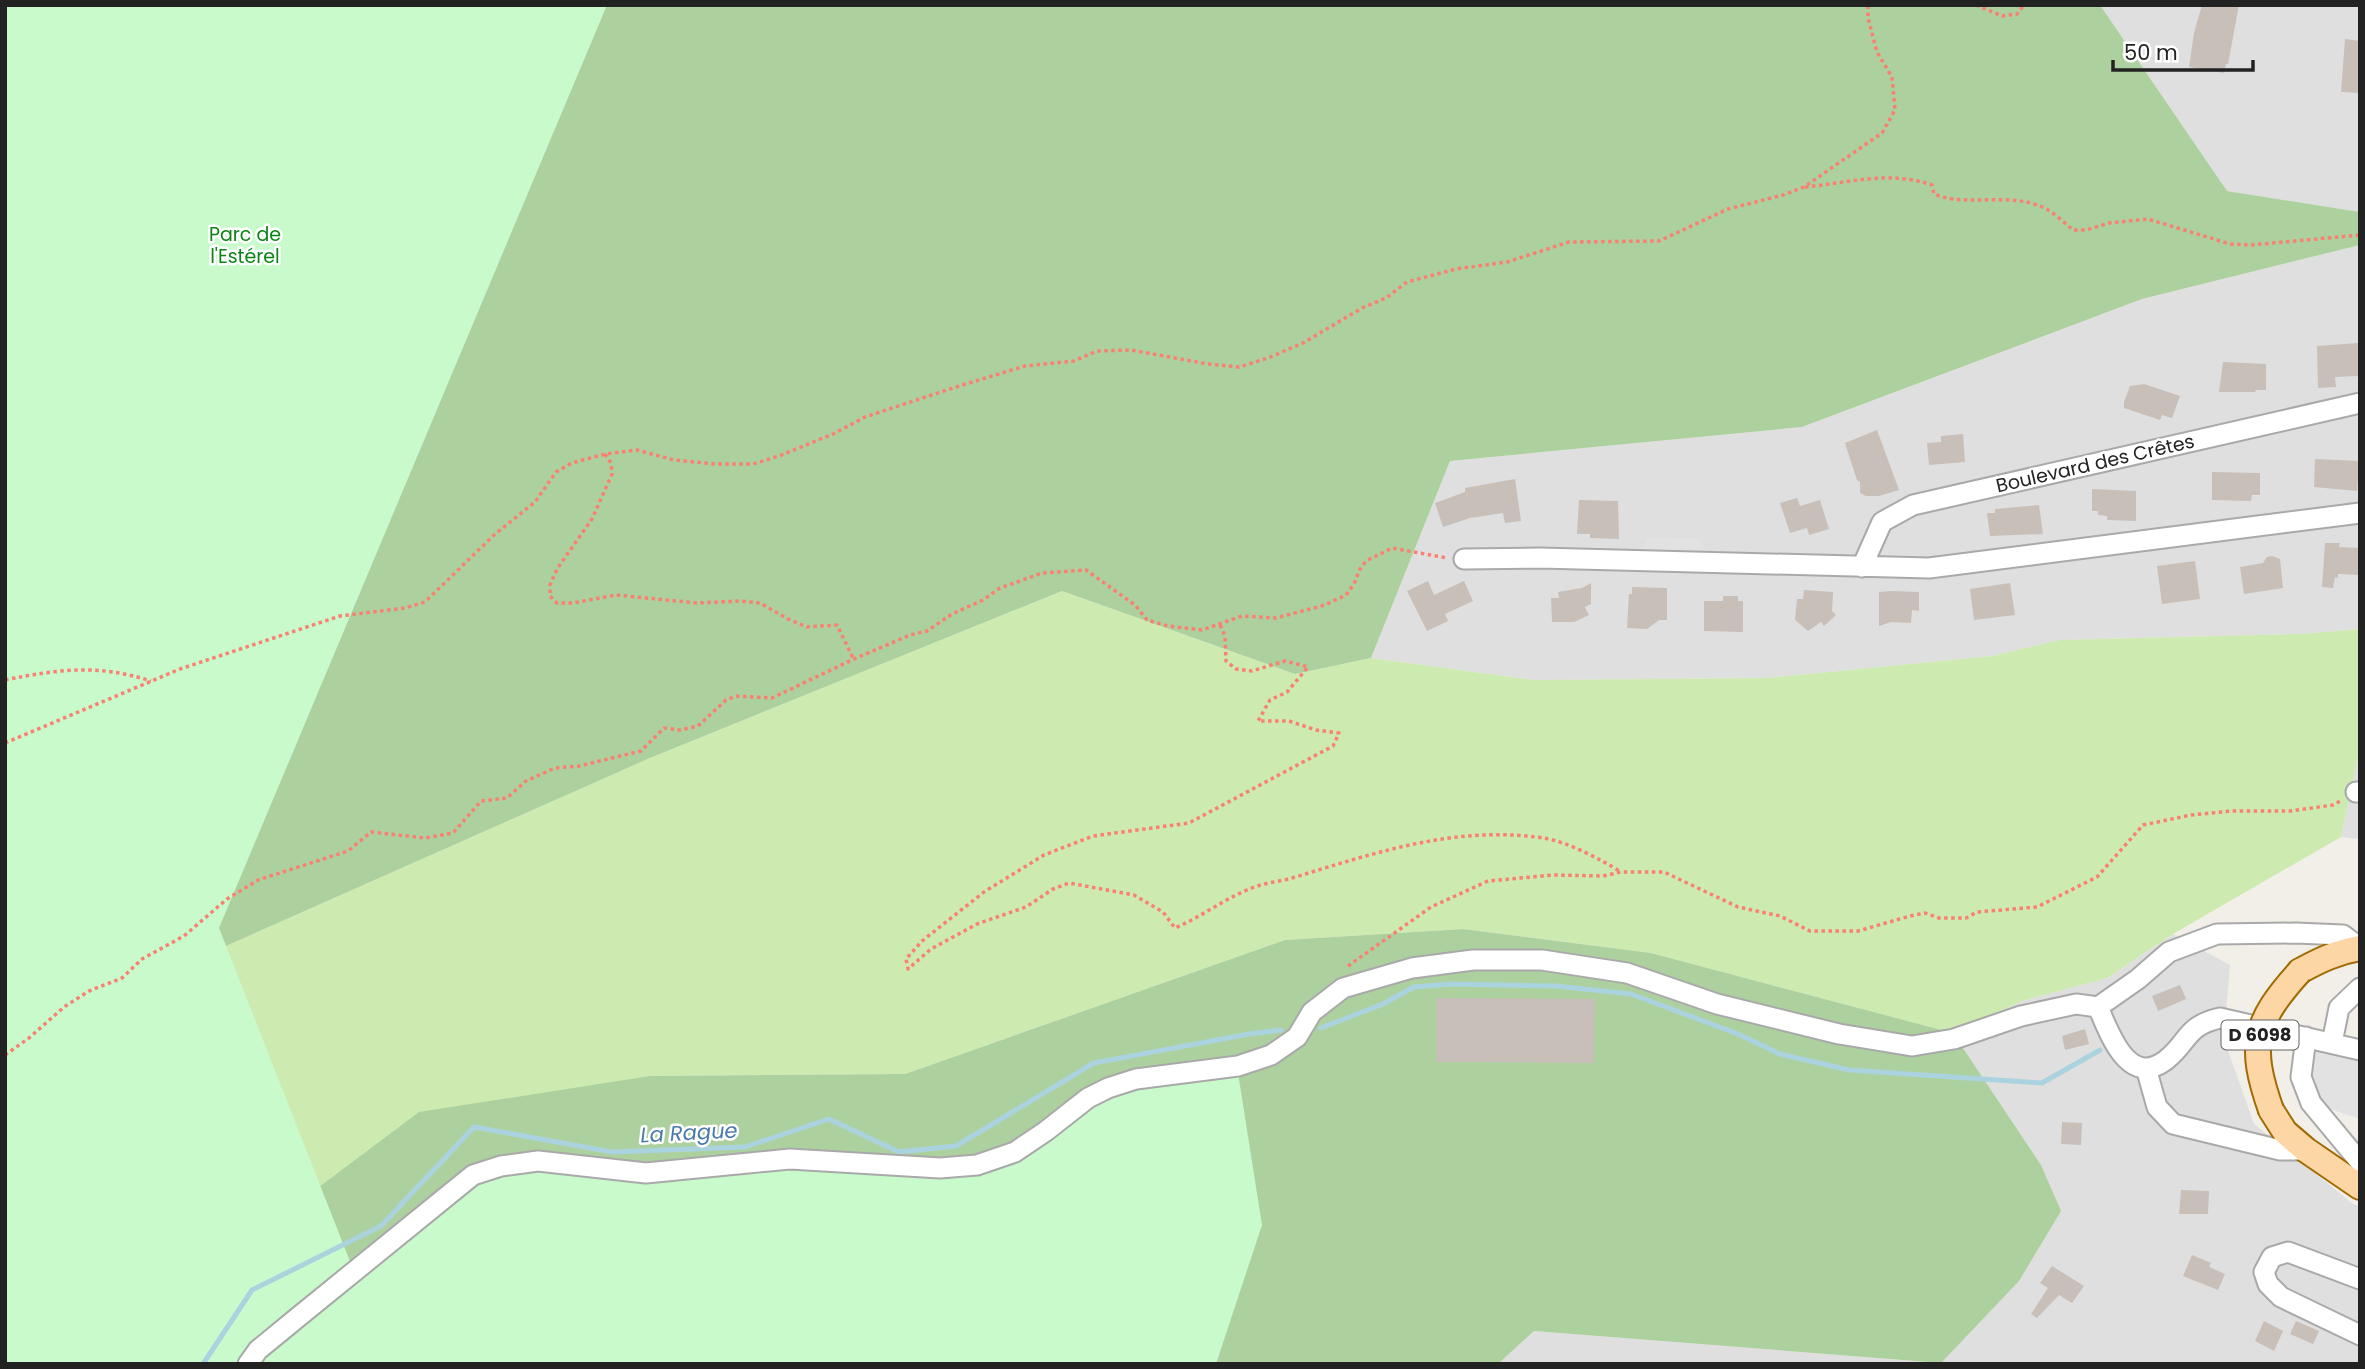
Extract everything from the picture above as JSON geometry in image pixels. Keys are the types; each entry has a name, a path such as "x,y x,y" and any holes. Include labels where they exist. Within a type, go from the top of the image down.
{"main road":[{"name":"D 6098","path":"2360,948 2340,951 2300,971 2277,996 2265,1018 2258,1044 2258,1067 2271,1110 2285,1132 2305,1150 2360,1187"}],"street":[{"name":"Boulevard des Crêtes","path":"1862,567 1882,522 1913,505 2360,403"},
{"path":"1464,559 1540,558 1929,568 2360,513"},
{"path":"248,1364 268,1342 473,1175 502,1166 538,1161 646,1173 790,1159 940,1168 976,1165 1015,1152 1088,1098 1108,1088 1136,1079 1238,1066 1271,1055 1297,1037 1312,1012 1343,988 1412,968 1473,960 1542,960 1627,973 1731,1007 1839,1034 1912,1046 1954,1039 2021,1016 2076,1004 2098,1007 2138,979 2169,952 2217,934 2343,935 2360,948"},
{"path":"2332,1043 2339,1008 2360,988"},
{"path":"2098,1007 2124,1059 2135,1066 2146,1068 2165,1061 2201,1022 2220,1018 2360,1050"},
{"path":"2306,1037 2301,1077 2311,1103 2360,1162"},
{"path":"2146,1068 2157,1107 2174,1124 2280,1150 2305,1150"},
{"path":"2360,1279 2288,1252 2272,1257 2264,1272 2268,1284 2281,1297 2360,1335"}],"path":[{"path":"5,743 192,665 340,616 405,608 425,602 494,534 535,502 556,472 572,463 606,454 637,450 674,460 753,464 833,434 865,417 956,387 1026,366 1074,361 1097,351 1131,350 1239,367 1303,343 1352,314 1386,298 1407,282 1457,269 1507,262 1569,242 1659,241 1728,209 1804,187 1882,133 1895,110 1892,77 1877,52 1868,18 1868,5"},
{"path":"1976,5 2002,16 2017,14 2024,5"},
{"path":"1804,187 1841,184 1865,178 1887,177 1919,181 1931,185 1934,194 1946,199 1990,198 2037,204 2073,230 2148,219 2230,244 2264,244 2360,235"},
{"path":"606,454 611,463 612,474 592,519 557,569 550,585 550,596 557,603 573,603 617,595 697,603 740,600 760,603 807,626 836,625 854,659"},
{"path":"5,1055 64,1007 89,990 122,978 142,959 184,936 227,898 258,880 348,850 370,832 425,838 453,832 481,801 507,797 526,781 555,768 579,766 641,751 664,728 680,730 698,726 726,700 736,696 772,698 854,659 910,635 927,631 1000,588 1042,573 1086,570 1135,606 1147,620 1168,626 1202,630 1242,616 1276,618 1310,610 1346,595 1366,561 1392,548 1440,558 1464,559"},
{"path":"1220,625 1225,635 1226,661 1236,669 1252,671 1285,661 1308,667 1287,692 1270,700 1258,721 1289,721 1316,730 1339,733 1333,746 1189,823 1093,836 1044,855 984,892 922,941 906,959 908,969 930,949 965,930 1026,907 1053,889 1069,883 1134,895 1163,912 1175,928 1260,885 1415,842 1482,834 1546,838 1601,859 1621,872"},
{"path":"5,680 55,671 99,669 128,673 152,681"},
{"path":"1343,988 1342,970 1431,907 1488,881 1553,875 1603,876 1621,872 1664,872 1738,907 1780,916 1810,931 1858,931 1925,913 1939,918 1966,918 1977,912 2037,907 2097,877 2143,825 2192,815 2232,811 2291,811 2333,805 2358,792"}],"shaded area":[{"path":"2100,5 2360,5 2360,212 2227,191"},
{"path":"2360,245 2360,629 2301,634 2059,640 1992,656 1767,678 1534,680 1371,658 1450,461 1802,427 2142,299"},
{"path":"1648,538 1699,539 1707,554 1641,553"},
{"path":"2360,748 2360,839 2341,837"},
{"path":"2173,934 2230,965 2224,1039 2254,1124 2353,1204 2360,1206 2360,1364 1498,1364 1534,1331 1941,1363 2041,1165 1953,1033 2022,1001 2107,978"},
{"path":"2315,1052 2360,1062 2360,1119 2324,1107 2312,1079"}],"green space":[{"path":"5,5 2100,5 2227,191 2360,212 2360,245 2142,299 1802,427 1450,461 1371,658 1295,674 1062,591 650,758 156,977"},
{"name":"Parc de l'Estérel","path":"5,5 607,5 219,928 353,1269 502,1162 950,1175 1054,1136 1115,1092 1133,1087 1238,1073 1262,1225 1216,1364 5,1364"},
{"path":"1062,591 1295,674 1371,658 1534,680 1767,678 1992,656 2059,640 2301,634 2360,629 2360,748 2341,837 2173,934 2107,978 2022,1001 1953,1033 1651,953 1463,929 1285,940 905,1074 650,1076 98,1352 5,1159 156,977 650,758"},
{"path":"1463,929 1651,953 1953,1033 2041,1165 2061,1211 2019,1281 1941,1363 1534,1331 1498,1364 5,1364 5,1191 99,1352 419,1112 650,1076 905,1074 1285,940"}],"building":[{"path":"2202,5 2239,5 2224,73 2189,67"},
{"path":"2345,39 2360,41 2360,93 2341,92"},
{"path":"2358,343 2358,376 2335,377 2336,387 2318,388 2317,346"},
{"path":"2223,362 2266,364 2266,390 2219,392"},
{"path":"2144,384 2180,396 2172,418 2162,415 2160,420 2124,408 2130,386"},
{"path":"1877,430 1899,490 1879,496 1866,496 1860,493 1860,482 1845,443"},
{"path":"1963,434 1965,462 1929,465 1927,443 1941,442 1941,436"},
{"path":"2315,459 2359,461 2357,491 2314,487"},
{"path":"2212,472 2260,473 2260,495 2252,495 2251,501 2212,500"},
{"path":"1515,479 1521,521 1505,523 1503,513 1470,518 1443,527 1435,503 1465,492 1465,488"},
{"path":"2092,489 2136,491 2136,521 2107,520 2107,516 2092,511"},
{"path":"1797,498 1800,506 1820,500 1829,529 1809,535 1807,528 1790,533 1780,503"},
{"path":"1579,500 1618,501 1619,539 1590,538 1590,534 1577,534"},
{"path":"2039,505 2043,534 1990,536 1987,513 1995,513 1995,509"},
{"path":"2325,543 2340,543 2339,547 2360,548 2360,575 2338,574 2333,588 2322,587"},
{"path":"2267,557 2280,559 2283,588 2244,594 2240,567 2263,563"},
{"path":"2195,561 2200,599 2162,604 2157,566"},
{"path":"1428,581 1434,595 1464,581 1473,601 1445,614 1448,621 1427,631 1407,591"},
{"path":"1591,583 1591,604 1585,607 1589,615 1574,622 1552,622 1551,598 1559,598 1558,592 1582,588"},
{"path":"2010,583 2015,615 1974,620 1970,589"},
{"path":"1632,587 1667,588 1667,620 1659,620 1647,629 1627,628 1629,594 1632,594"},
{"path":"1804,590 1833,592 1832,611 1836,615 1824,626 1821,622 1808,631 1795,620 1797,599 1803,599"},
{"path":"1879,592 1919,592 1919,611 1912,610 1911,623 1891,622 1879,626"},
{"path":"1723,596 1738,596 1738,601 1743,601 1743,632 1704,631 1704,601 1723,601"},
{"path":"2180,985 2186,999 2158,1011 2152,996"},
{"path":"1436,998 1595,999 1594,1063 1436,1062"},
{"path":"2085,1029 2089,1044 2065,1050 2062,1036"},
{"path":"2062,1122 2082,1123 2081,1145 2061,1144"},
{"path":"2181,1190 2209,1191 2208,1214 2179,1214"},
{"path":"2192,1255 2211,1263 2209,1267 2225,1274 2218,1290 2183,1276"},
{"path":"2052,1266 2084,1286 2072,1303 2059,1295 2037,1318 2031,1314 2048,1288 2040,1283"},
{"path":"2264,1321 2283,1331 2274,1351 2255,1341"},
{"path":"2296,1321 2319,1331 2313,1344 2290,1334"}],"waterway":[{"path":"1321,1028 1383,1004 1414,987 1451,984 1556,986 1631,994 1738,1034 1780,1054 1849,1070 2042,1083 2100,1050"},
{"name":"La Rague","path":"203,1364 252,1290 381,1226 474,1127 612,1152 745,1147 829,1119 899,1152 956,1146 1094,1063 1281,1030"}]}
